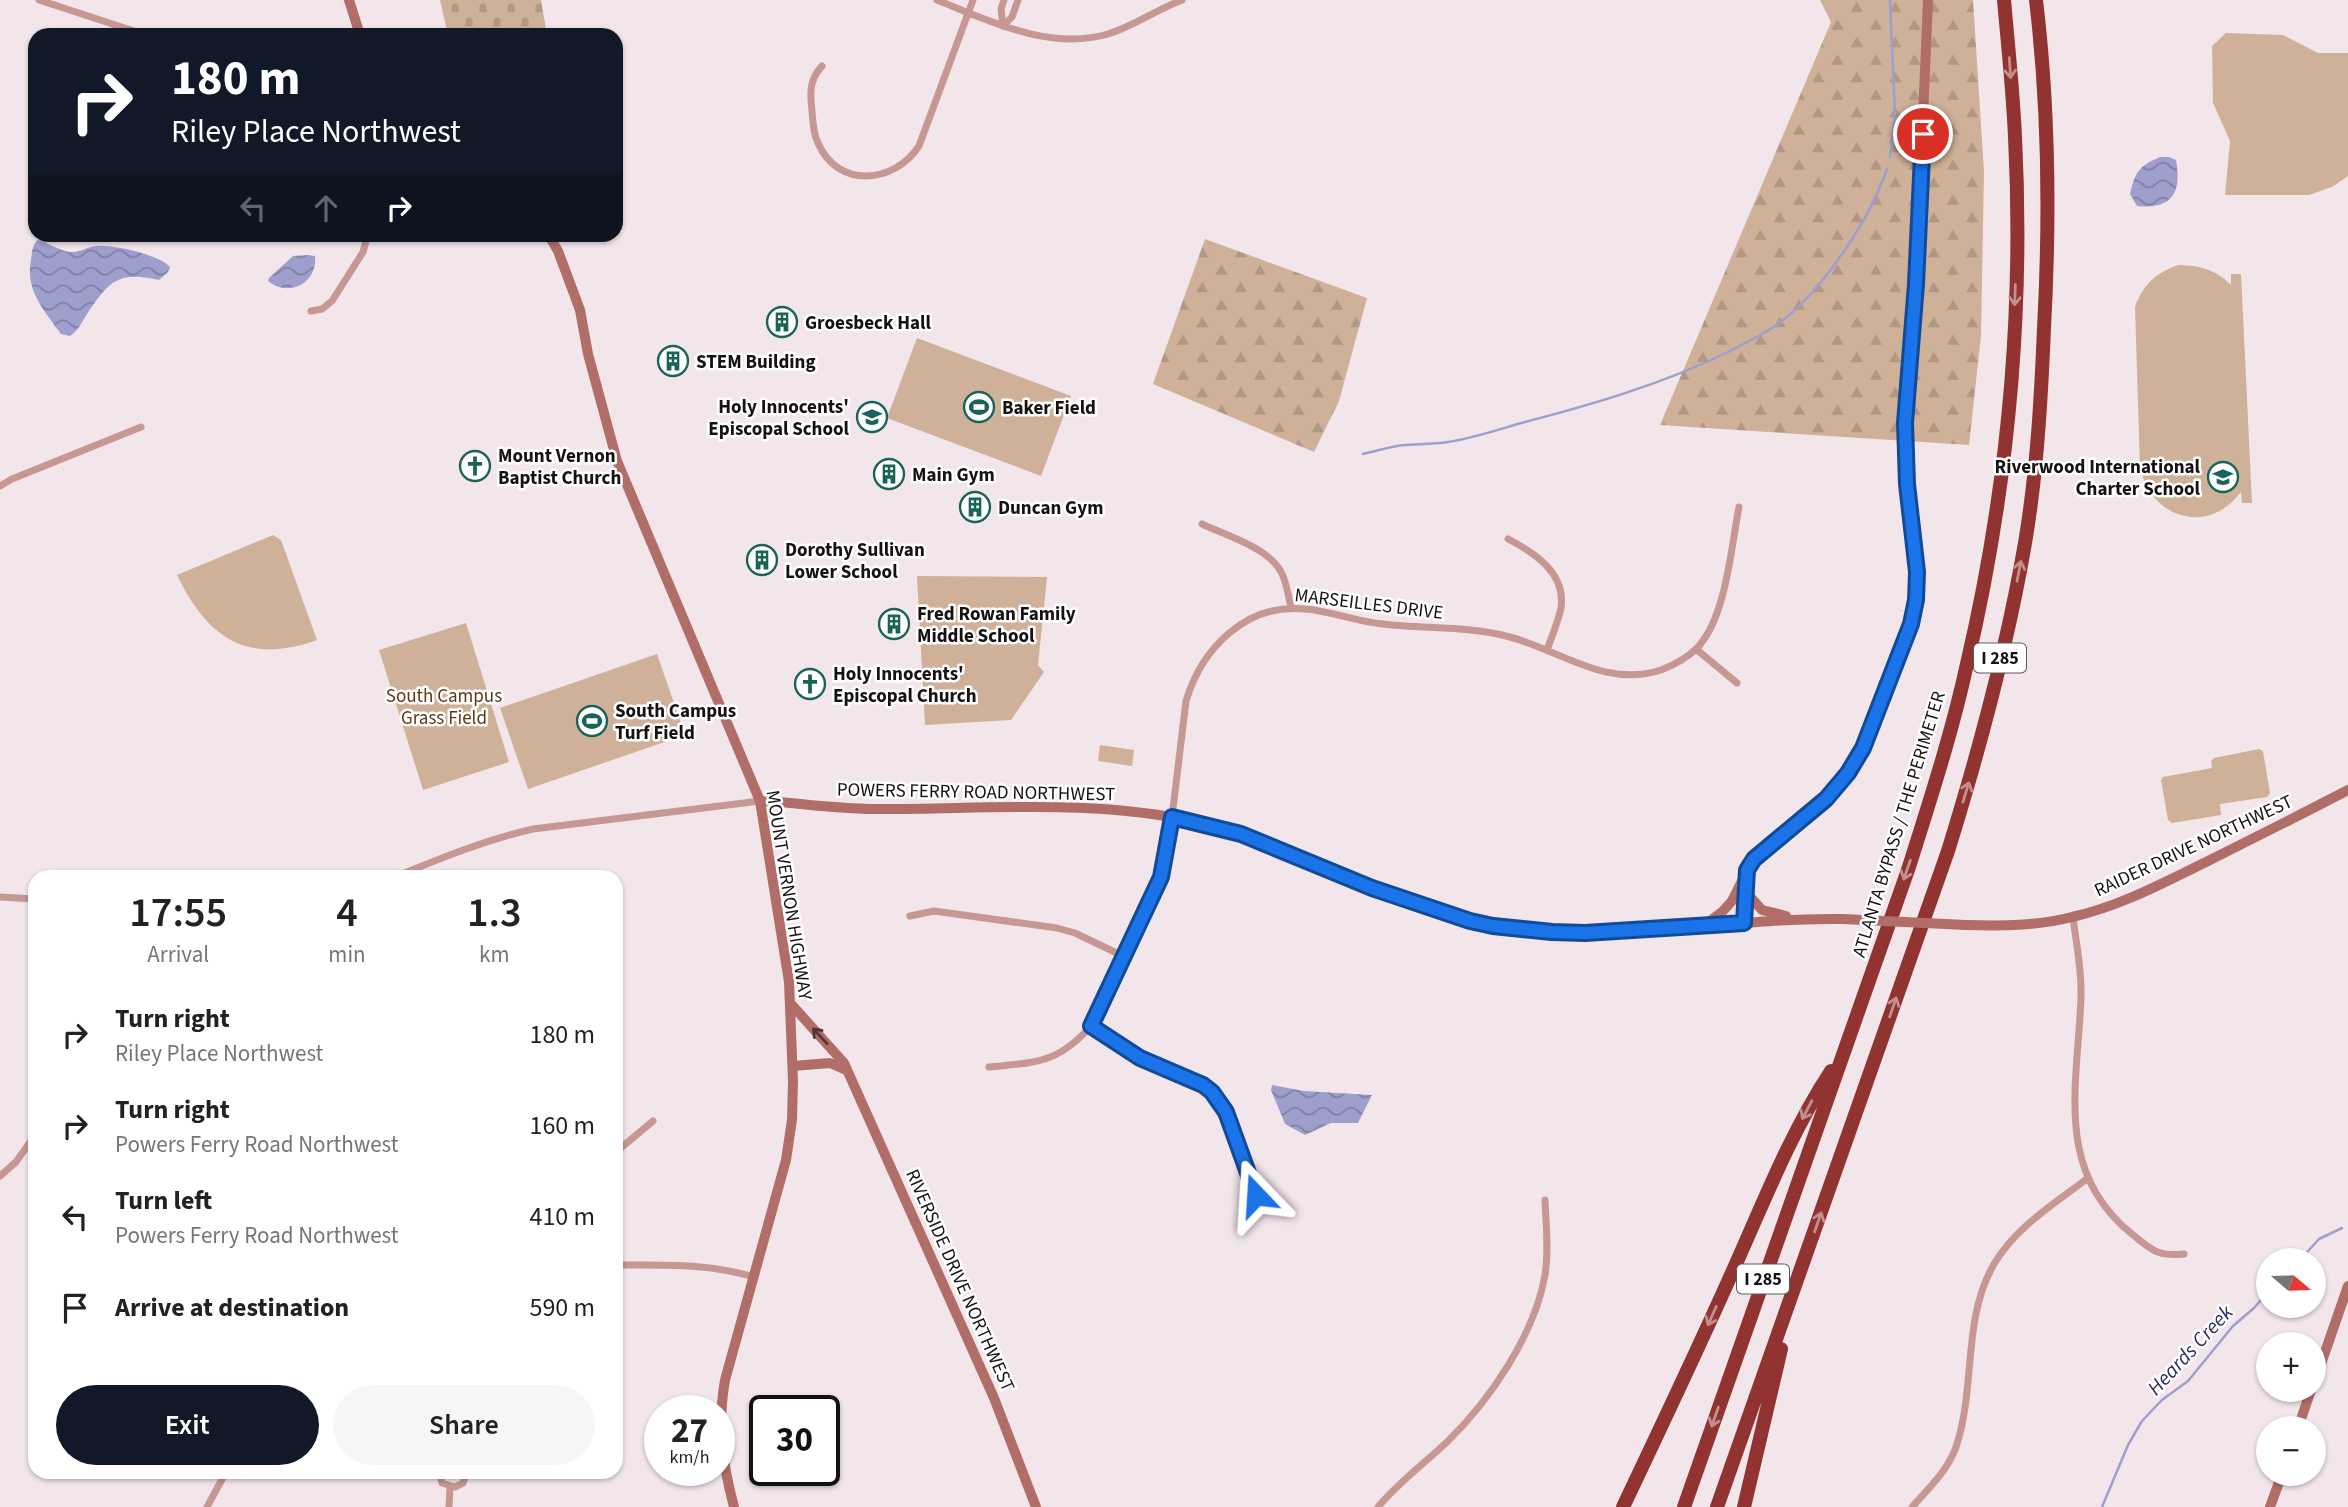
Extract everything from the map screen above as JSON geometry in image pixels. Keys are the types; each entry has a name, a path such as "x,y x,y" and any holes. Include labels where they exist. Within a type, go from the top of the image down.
{"highway":[{"name":"ATLANTA BYPASS / THE PERIMETER","path":"1684,1507 1909,867 1940,770 1968,664 2003,459 2011,371 2017,244 2015,139 2004,0"},
{"name":"I 285","path":"1717,1507 1948,851 1989,705 2025,544 2040,418 2049,226 2048,141 2036,0"},
{"path":"1623,1507 1673,1404 1783,1154 1815,1096 1844,1052"},
{"path":"1744,1507 1796,1287"}],"street":[{"path":"39,0 125,28"},
{"path":"937,0 1003,26 1054,38 1091,38 1122,29 1182,0"},
{"path":"822,66 813,78 810,93 814,132 821,150 833,164 850,173 869,177 889,173 906,163 919,146 973,0"},
{"path":"1003,26 1001,9 1004,0"},
{"path":"1003,26 1012,18 1018,0"},
{"path":"1705,925 1727,908 1754,859 1826,799 1848,773 1863,748 1911,624 1916,600 1917,572 1907,484 1905,423 1918,253 1928,0"},
{"path":"350,3 358,28"},
{"path":"311,311 322,309 332,301 363,252 366,242"},
{"name":"MOUNT VERNON HIGHWAY","path":"553,242 580,310 588,354 617,461 760,801 791,1004 792,1121 786,1160 721,1402 721,1445 734,1507"},
{"path":"0,486 141,426"},
{"path":"1737,683 1696,649 1709,633 1719,609 1739,508"},
{"path":"1202,524 1272,559 1284,577 1291,608"},
{"path":"1508,539 1540,558 1558,584 1560,609 1547,650"},
{"name":"MARSEILLES DRIVE","path":"989,1067 1039,1062 1054,1057 1075,1045 1091,1026 1161,877 1172,817 1186,701 1200,665 1217,643 1240,625 1265,613 1291,608 1316,610 1365,623 1486,631 1547,650 1598,671 1631,676 1667,667 1696,649"},
{"name":"RAIDER DRIVE NORTHWEST","path":"1803,919 2004,926 2073,917 2111,906 2155,887 2348,790"},
{"path":"412,870 470,846 521,832 760,801"},
{"name":"POWERS FERRY ROAD NORTHWEST","path":"760,801 870,809 1072,808 1172,817 1241,834 1372,888 1470,921 1524,930 1585,933 1803,919"},
{"path":"1744,923 1747,870"},
{"path":"1745,891 1762,910 1803,919"},
{"path":"0,897 28,898"},
{"path":"910,916 934,911 1057,928 1125,957"},
{"path":"2073,917 2081,992 2074,1124 2079,1152 2088,1178 2121,1226 2160,1254 2184,1254"},
{"name":"RIVERSIDE DRIVE NORTHWEST","path":"791,1004 844,1063 994,1398 1036,1507"},
{"path":"1091,1026 1140,1058 1203,1085 1212,1092 1226,1112 1256,1195"},
{"path":"793,1066 830,1063 846,1070"},
{"path":"623,1146 653,1121"},
{"path":"0,1176 28,1145"},
{"path":"1912,1507 1940,1476 1956,1447 1977,1310 1983,1287 1993,1266 2006,1246 2024,1227 2088,1178"},
{"path":"1378,1507 1392,1490 1448,1441 1481,1405 1497,1384 1530,1324 1539,1301 1545,1273 1545,1200"},
{"path":"623,1265 698,1265 727,1269 754,1278"},
{"path":"2326,1352 2348,1286"},
{"path":"207,1507 222,1479"},
{"path":"441,1479 442,1483 450,1487 463,1483 464,1479"},
{"path":"2270,1507 2278,1486"},
{"path":"449,1507 450,1487"}],"green space":[{"path":"440,0 541,0 546,28 446,28"},
{"path":"1820,0 1973,0 1984,172 1981,336 1969,445 1660,425 1831,22"},
{"path":"2226,33 2283,35 2318,53 2348,53 2348,176 2332,187 2309,195 2225,195 2230,141 2213,103 2212,46"},
{"path":"1205,239 1367,298 1339,401 1314,452 1153,384"},
{"path":"2179,265 2207,269 2231,285 2231,274 2241,274 2252,503 2242,503 2241,492 2228,506 2213,514 2197,517 2182,516 2156,499 2146,485 2140,467 2135,307 2152,280"},
{"name":"Baker Field","path":"917,338 1071,396 1041,476 887,418"},
{"path":"273,535 281,540 317,640 292,647 250,647 232,641 216,630 202,616 177,575"},
{"path":"917,576 1047,577 1038,665 1044,672 1011,720 925,725"},
{"name":"South Campus Grass Field","path":"466,623 509,762 423,790 379,650"},
{"name":"South Campus Turf Field","path":"657,654 685,735 528,789 500,708"},
{"path":"1100,745 1134,750 1132,766 1098,761"},
{"path":"2259,749 2263,751 2270,793 2267,797 2220,804 2221,815 2172,823 2168,820 2161,780 2163,777 2212,768 2211,761 2214,758"}],"water":[{"path":"2160,157 2176,160 2176,190 2172,197 2159,205 2137,206 2130,194 2136,175 2147,163"},
{"path":"43,242 69,252 96,246 124,249 156,258 170,267 159,280 134,277 116,281 102,293 78,329 70,336 61,334 33,290 30,271 35,244"},
{"path":"293,256 315,256 315,266 312,274 300,285 285,288 268,281"},
{"path":"1272,1085 1304,1091 1372,1095 1358,1123 1331,1123 1305,1135 1285,1124 1271,1090"}],"waterway":[{"path":"1890,0 1895,115 1890,158"},
{"path":"1363,454 1400,446 1477,436 1577,408 1677,374 1755,338 1798,307 1829,272 1869,209 1887,169"},
{"name":"Heards Creek","path":"2311,1248 2319,1239 2342,1228"},
{"name":"Heards Creek","path":"2102,1507 2128,1445 2142,1421 2162,1400 2188,1381 2233,1326 2256,1306"}],"place":[{"name":"Groesbeck Hall","path":"782,322"},
{"name":"STEM Building","path":"673,361"},
{"name":"Baker Field","path":"979,407"},
{"name":"Holy Innocents' Episcopal School","path":"872,417"},
{"name":"Mount Vernon Baptist Church","path":"475,466"},
{"name":"Main Gym","path":"889,474"},
{"name":"Riverwood International Charter School","path":"2223,477"},
{"name":"Duncan Gym","path":"975,507"},
{"name":"Dorothy Sullivan Lower School","path":"762,560"},
{"name":"Fred Rowan Family Middle School","path":"894,624"},
{"name":"Holy Innocents' Episcopal Church","path":"810,684"},
{"name":"South Campus Turf Field","path":"592,721"}],"route":[{"path":"1256,1195 1226,1112 1212,1092 1203,1085 1140,1058 1104,1037 1091,1026 1161,877 1172,817 1241,834 1372,888 1470,921 1524,930 1622,932 1744,923 1747,870 1754,859 1826,799 1848,773 1863,748 1899,657 1916,600 1917,572 1907,484 1905,423 1916,284 1923,134"}]}
